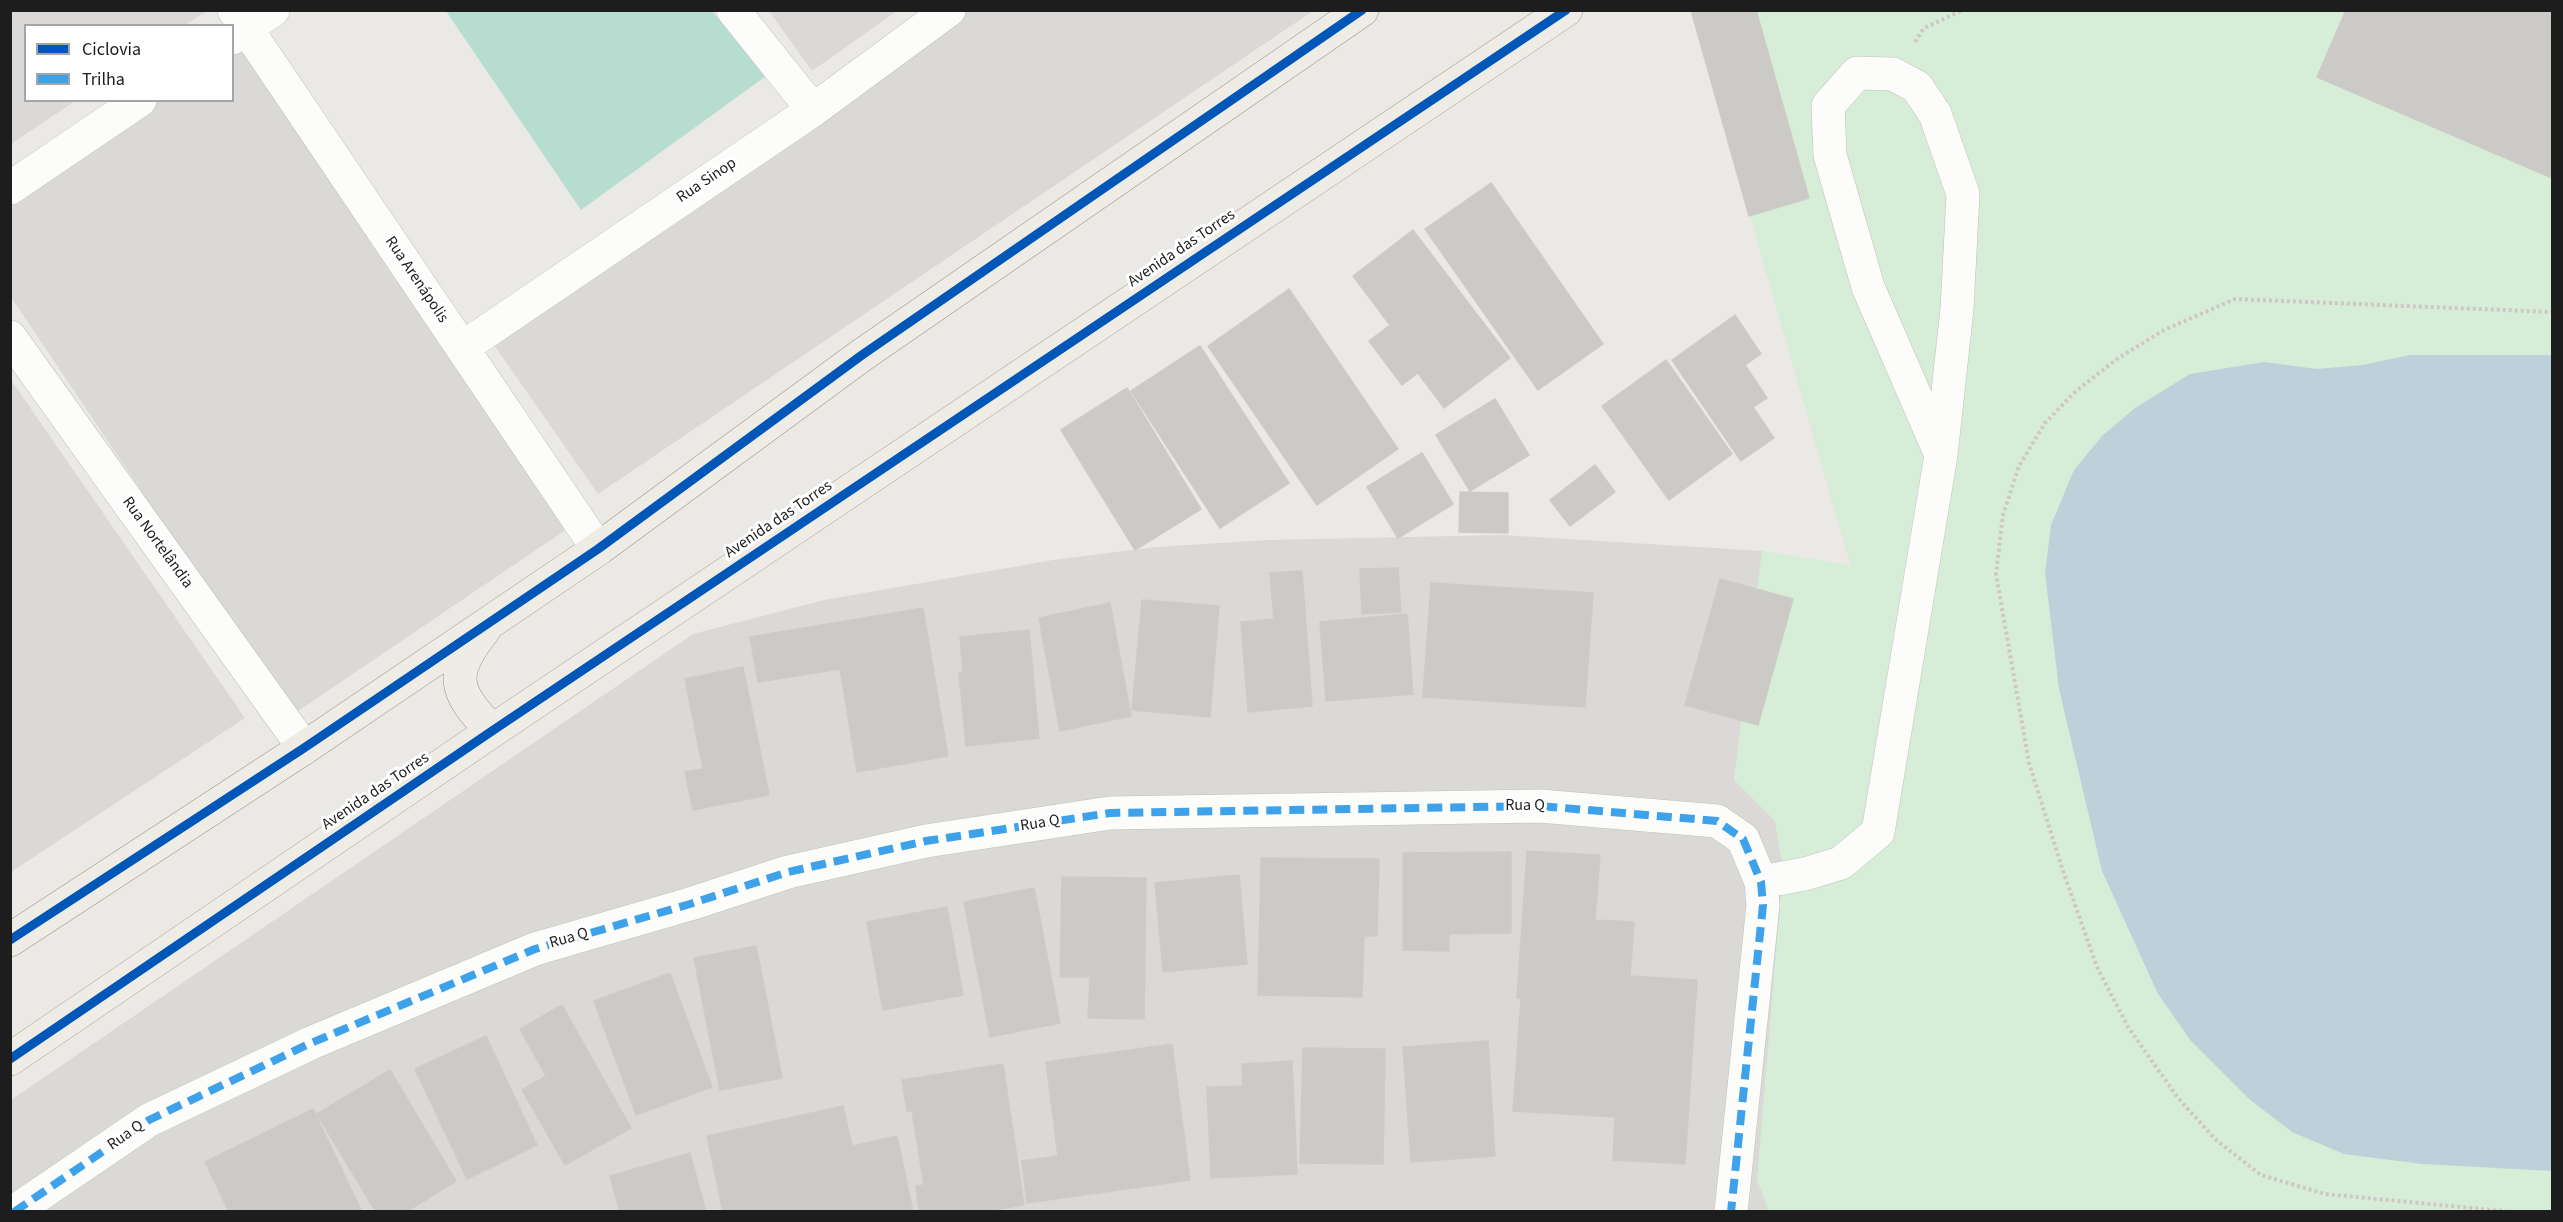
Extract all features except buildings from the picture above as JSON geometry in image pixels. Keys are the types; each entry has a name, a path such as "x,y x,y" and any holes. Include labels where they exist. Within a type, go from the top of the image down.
{"main road":[{"path":"10,940 304,748 598,549 862,355 1362,10"},
{"name":"Avenida das Torres","path":"10,1059 492,731 1566,10"},
{"path":"491,621 468,650 459,681 470,707 492,731"}],"street":[{"path":"238,26 273,10"},
{"path":"733,10 813,110"},
{"name":"Rua Sinop","path":"462,348 813,110 949,10"},
{"name":"Rua Arenápolis","path":"238,26 462,348 598,549"},
{"path":"1761,882 1805,874 1841,863 1878,832 1941,455 1957,309 1963,194 1935,114 1917,87 1893,74 1857,73 1828,106 1830,154 1869,287 1941,455"},
{"path":"10,188 137,102"},
{"name":"Rua Nortelândia","path":"10,337 304,748"},
{"name":"Rua Q","path":"27,1209 149,1120 311,1043 535,949 690,904 788,872 926,842 1110,813 1540,806 1717,821 1743,839 1761,882 1763,905 1731,1212"}],"path":[{"path":"1893,74 1924,28 1963,10"},
{"path":"2514,1212 2325,1194 2261,1174 2216,1140 2178,1098 2128,1027 2097,967 2063,872 2029,763 1996,574 2003,515 2019,466 2045,423 2076,391 2117,359 2164,330 2235,299 2553,312"},
{"path":"2547,1212 2553,1211"}],"shaded area":[{"path":"11,10 207,10 187,24 24,24 24,102 74,102 11,144"},
{"path":"769,11 897,11 812,71"},
{"path":"966,11 1313,11 598,494 494,345"},
{"path":"1691,11 2552,11 2552,1211 11,1212 11,1100 693,634 824,600 1053,560 1156,547 1268,540 1503,535 1762,551 1851,566"},
{"path":"244,42 570,527 292,715 11,297 10,201 157,102 234,102 234,49"},
{"path":"11,380 245,718 10,872"}],"green space":[{"path":"446,11 712,11 766,76 581,210"},
{"path":"1691,11 2552,11 2552,1211 1769,1211 1757,1180 1783,868 1775,821 1734,780 1762,551 1851,565"}],"water":[{"path":"2410,355 2552,355 2552,1171 2422,1164 2344,1154 2292,1132 2249,1099 2191,1041 2158,994 2102,871 2059,689 2045,573 2051,525 2074,470 2102,436 2135,408 2190,374 2264,362 2317,369 2362,365"}],"marked path":[{"path":"14,1212 149,1120 311,1043 535,949 690,904 788,872 926,841 1110,813 1540,806 1717,821 1743,839 1761,882 1763,905 1731,1212"}],"cycle path":[{"path":"10,940 304,748 598,549 862,355 1362,10"},
{"path":"10,1059 492,731 1566,10"}]}
